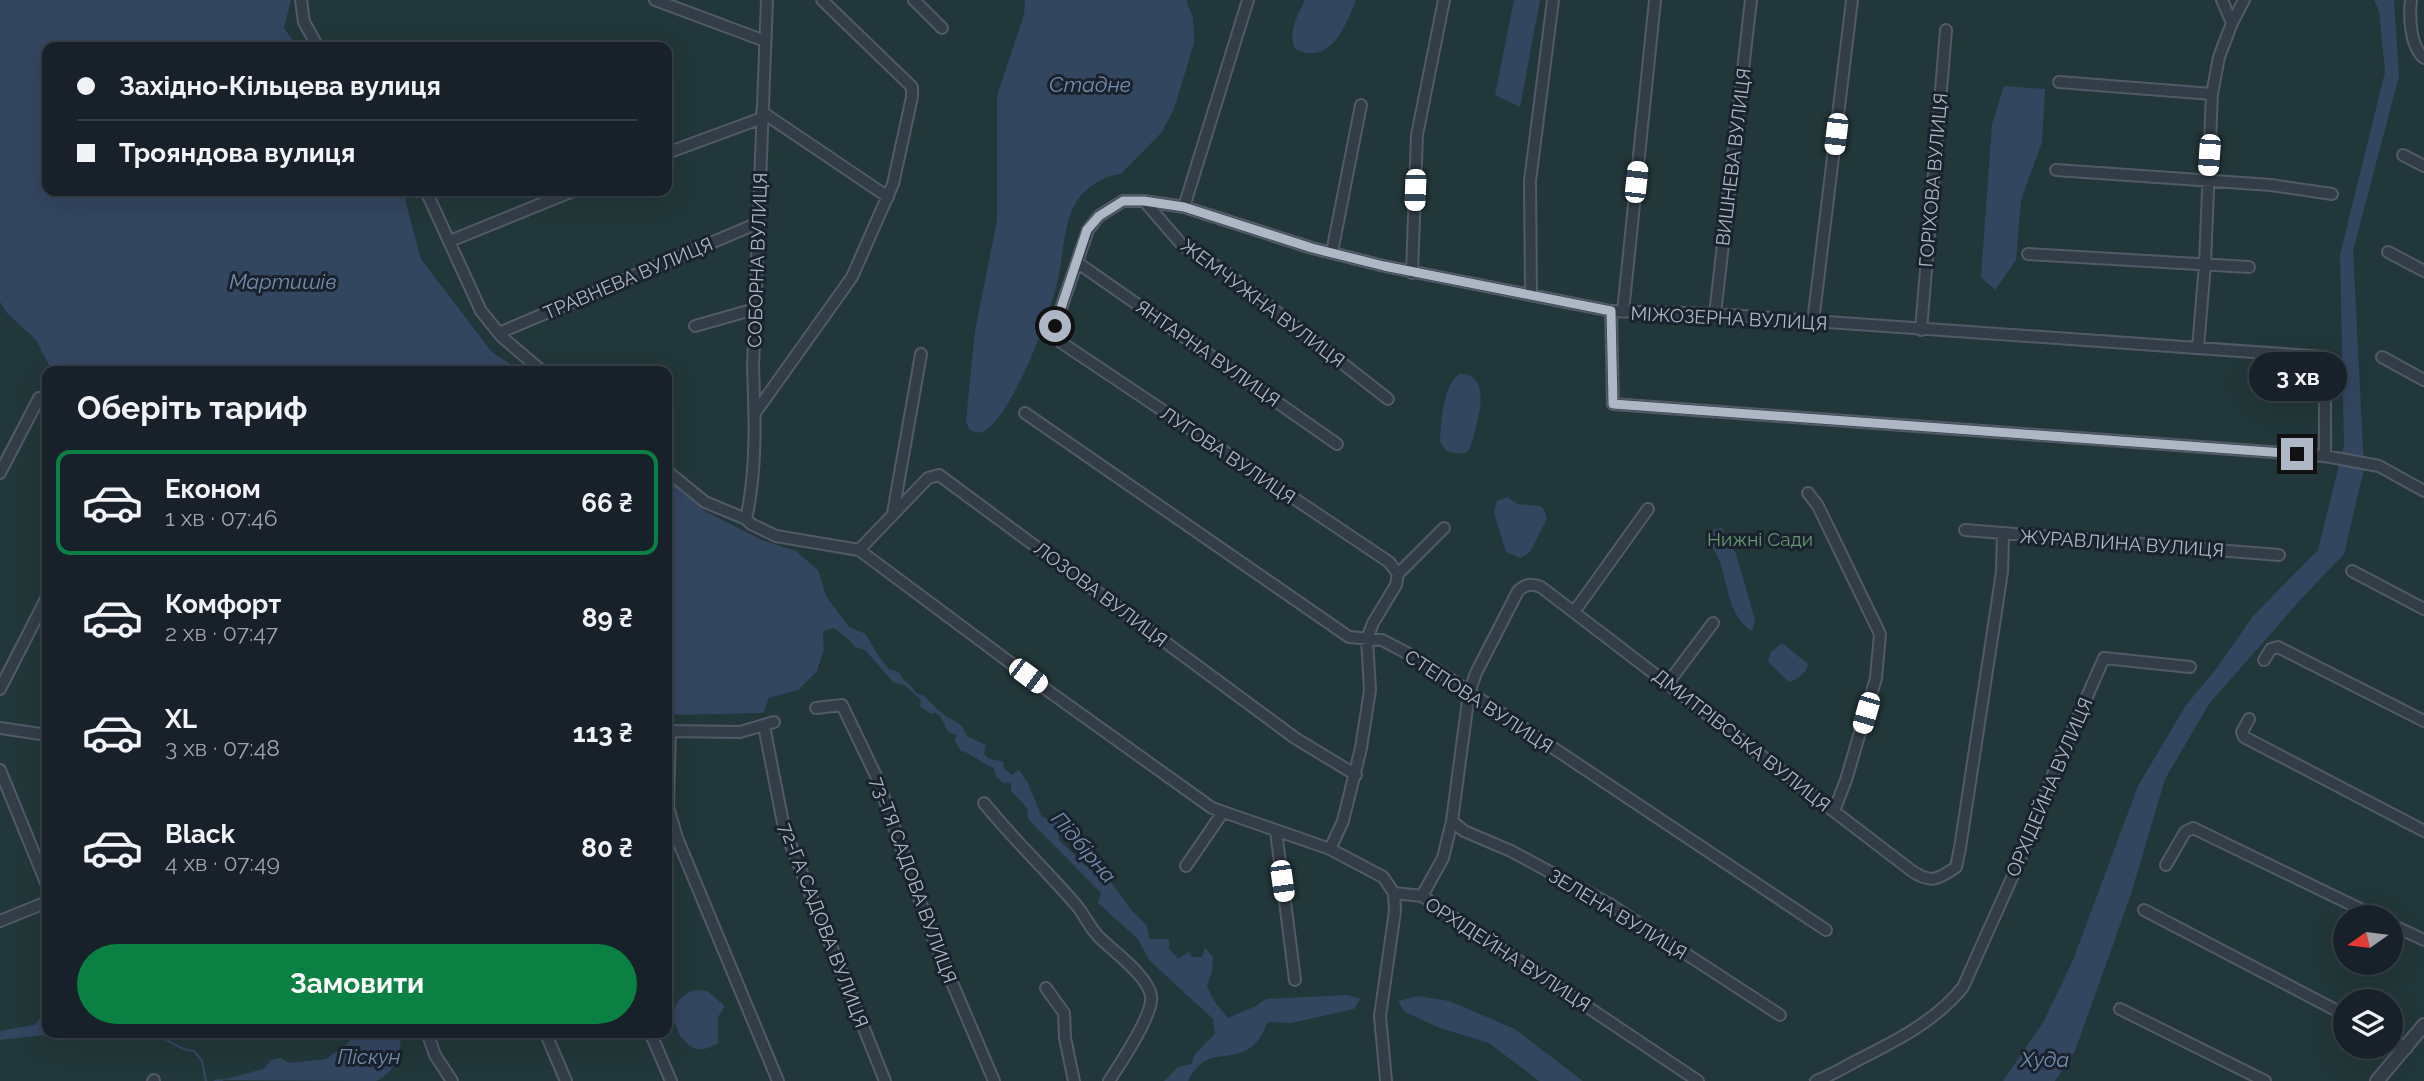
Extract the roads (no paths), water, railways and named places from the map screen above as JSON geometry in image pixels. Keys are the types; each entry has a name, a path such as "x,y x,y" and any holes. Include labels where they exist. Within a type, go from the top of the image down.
{"street":[{"path":"301,0 304,22 315,42"},
{"path":"655,0 765,41"},
{"name":"СОБОРНА ВУЛИЦЯ","path":"746,519 751,496 755,413 753,367 767,0"},
{"path":"755,413 852,277 888,197 912,97 912,88 821,0"},
{"path":"914,0 942,28"},
{"path":"1184,207 1248,0"},
{"path":"1412,273 1417,135 1444,0"},
{"path":"1531,295 1530,181 1553,0"},
{"path":"1655,0 1617,311 1613,404 2325,456 2379,466 2424,491"},
{"name":"ВИШНЕВА ВУЛИЦЯ","path":"1715,314 1751,0"},
{"path":"1814,322 1852,0"},
{"path":"2221,0 2232,23"},
{"path":"2198,348 2212,94 2219,57 2244,0"},
{"path":"2411,0 2410,11 2421,56"},
{"name":"ГОРІХОВА ВУЛИЦЯ","path":"1921,330 1946,30"},
{"path":"2059,82 2212,94"},
{"path":"1332,253 1361,105"},
{"path":"672,151 762,115 888,197"},
{"path":"2403,155 2424,166"},
{"path":"2056,170 2271,185 2332,194"},
{"path":"428,196 481,311 499,333 536,366"},
{"path":"450,241 561,196"},
{"name":"МІЖОЗЕРНА ВУЛИЦЯ","path":"1078,263 1087,230 1106,210 1123,201 1144,201 1184,207 1332,253 1412,273 1617,311 1715,314 2325,357 2325,456"},
{"name":"ЖЕМЧУЖНА ВУЛИЦЯ","path":"1144,201 1184,247 1223,270 1388,399"},
{"name":"ТРАВНЕВА ВУЛИЦЯ","path":"499,333 758,223"},
{"path":"2388,252 2424,271"},
{"path":"2028,254 2249,267"},
{"name":"ЛУГОВА ВУЛИЦЯ","path":"1078,263 1055,326 1057,337 1389,562 1398,574"},
{"name":"ЯНТАРНА ВУЛИЦЯ","path":"1078,263 1337,444"},
{"path":"695,326 755,309"},
{"path":"893,516 921,354"},
{"path":"2382,358 2424,380"},
{"path":"0,473 39,398 42,402"},
{"name":"СТЕПОВА ВУЛИЦЯ","path":"1025,413 1349,637 1382,640 1426,663 1826,929"},
{"path":"672,475 705,502 746,519 776,536 859,550 1212,808 1329,849 1382,877 1394,893 1395,911 1380,1016 1386,1081"},
{"name":"ЛОЗОВА ВУЛИЦЯ","path":"859,550 928,478 939,475 1295,738 1356,775"},
{"path":"1808,493 1818,506 1880,634 1876,678 1846,780 1834,811"},
{"path":"1574,612 1648,509"},
{"path":"1329,849 1343,821 1356,775 1370,690 1367,639 1373,623 1396,585 1398,574 1444,528"},
{"name":"ЖУРАВЛИНА ВУЛИЦЯ","path":"1965,530 2279,555"},
{"name":"ДМИТРІВСЬКА ВУЛИЦЯ","path":"1422,896 1443,858 1452,821 1469,693 1476,673 1518,591 1525,585 1532,584 1541,587 1920,876 1940,878 1956,867 2002,572 2003,533"},
{"path":"2352,571 2424,609"},
{"path":"0,689 42,607"},
{"path":"1668,683 1713,623"},
{"path":"2264,660 2271,649 2278,646 2424,721"},
{"name":"ОРХІДЕЙНА ВУЛИЦЯ","path":"1816,1081 1882,1048 1936,1015 1951,1002 1963,986 2015,871 2056,767 2104,658 2190,667"},
{"name":"73-ТЯ САДОВА ВУЛИЦЯ","path":"816,708 842,705 872,765 933,939 994,1081"},
{"path":"2249,719 2242,732 2244,737 2424,831"},
{"name":"72-ГА САДОВА ВУЛИЦЯ","path":"672,731 740,732 769,724 784,828 885,1081"},
{"path":"0,729 42,734"},
{"path":"0,770 42,873"},
{"path":"984,803 1009,834 1079,908 1096,934 1136,971 1150,992 1151,1007 1142,1027 1109,1081"},
{"path":"1186,866 1223,812"},
{"path":"672,821 778,1081"},
{"name":"ЗЕЛЕНА ВУЛИЦЯ","path":"1452,821 1464,831 1511,851 1611,905 1780,1015"},
{"path":"2166,865 2185,832 2193,828 2352,905"},
{"path":"1276,831 1295,980"},
{"name":"ОРХІДЕЙНА ВУЛИЦЯ","path":"1394,893 1422,896 1698,1081"},
{"path":"0,921 42,904"},
{"path":"2144,910 2333,1009"},
{"path":"2403,930 2424,940"},
{"path":"1046,988 1063,1013 1074,1081"},
{"path":"2120,1009 2265,1081"},
{"path":"2377,1081 2423,1030"},
{"path":"429,1038 435,1055 452,1081"},
{"path":"548,1038 566,1081"},
{"path":"653,1038 671,1081"},
{"path":"2403,1046 2407,1048"}],"water":[{"name":"Мартишів","path":"0,0 291,0 284,28 294,42 42,42 42,196 404,196 421,259 492,352 513,366 49,366 36,340 7,313 0,302"},
{"name":"Стадне","path":"1025,0 1186,0 1193,18 1194,43 1174,109 1162,132 1121,174 1096,183 1077,201 1067,228 1054,294 1029,361 1007,405 995,421 984,431 974,432 969,429 966,421 975,331 997,220 997,96 1024,15"},
{"path":"1305,0 1356,0 1335,41 1318,52 1308,53 1295,49 1293,42 1294,24"},
{"path":"1514,0 1540,0 1520,107 1495,95"},
{"name":"Худа","path":"2374,0 2394,0 2399,76 2353,251 2364,469 2344,554 2209,704 2165,779 2130,897 2075,1051 2055,1081 2003,1081 2044,1021 2073,960 2138,786 2186,705 2216,669 2253,616 2318,550 2344,445 2340,255 2385,72 2379,11"},
{"path":"2004,86 2045,89 2042,142 2021,200 2016,260 1995,290 1981,277 1992,124"},
{"path":"1460,374 1471,376 1477,383 1480,404 1470,449 1459,454 1446,451 1440,442 1446,395 1454,379"},
{"path":"672,483 705,511 762,540 796,551 818,570 826,596 849,627 866,634 889,669 899,672 916,693 924,696 944,715 961,725 967,736 986,745 984,754 988,758 1003,762 1004,768 1012,775 1019,770 1028,783 1042,817 1057,821 1059,840 1086,866 1107,877 1147,926 1149,939 1169,939 1169,948 1178,959 1189,952 1192,957 1202,957 1205,948 1213,957 1207,986 1214,1001 1228,1018 1266,999 1348,995 1360,999 1354,1009 1291,1023 1268,1022 1253,1046 1235,1054 1210,1059 1195,1070 1188,1081 1164,1081 1178,1067 1191,1064 1195,1054 1215,1034 1213,1019 1149,960 1138,939 1098,903 1101,893 1028,819 1027,808 1011,791 1011,782 1003,783 996,777 994,768 961,751 955,741 956,735 948,732 941,717 920,706 921,700 904,685 893,682 865,650 855,647 834,628 823,631 824,650 817,671 798,690 769,698 763,713 672,714"},
{"path":"1507,497 1518,504 1540,506 1547,519 1530,552 1520,558 1506,552 1494,513 1497,501"},
{"path":"1722,528 1736,554 1755,620 1753,629 1750,630 1733,608 1721,565 1709,539 1713,530"},
{"path":"1782,643 1808,664 1801,676 1789,682 1768,662 1771,652"},
{"path":"696,990 707,991 725,1006 718,1017 718,1043 702,1049 689,1045 682,1038 674,1020 678,1002"},
{"path":"1418,996 1449,1001 1515,1029 1583,1081 1539,1081 1489,1043 1440,1028 1405,1012 1398,1001"},
{"path":"42,1016 42,1035 0,1040 0,1031 34,1025"},
{"name":"Піскун","path":"352,1038 401,1038 393,1067 376,1081 222,1080 264,1069 271,1060 280,1058 289,1063 326,1059"}],"waterway":[{"path":"139,1039 163,1038 183,1049 194,1051 202,1061 206,1081"},
{"path":"215,1081 222,1080"}],"park label":[{"name":"Нижні Сади","path":"1760,539"}],"water label":[{"name":"Підбірна","path":"1084,847"}]}
